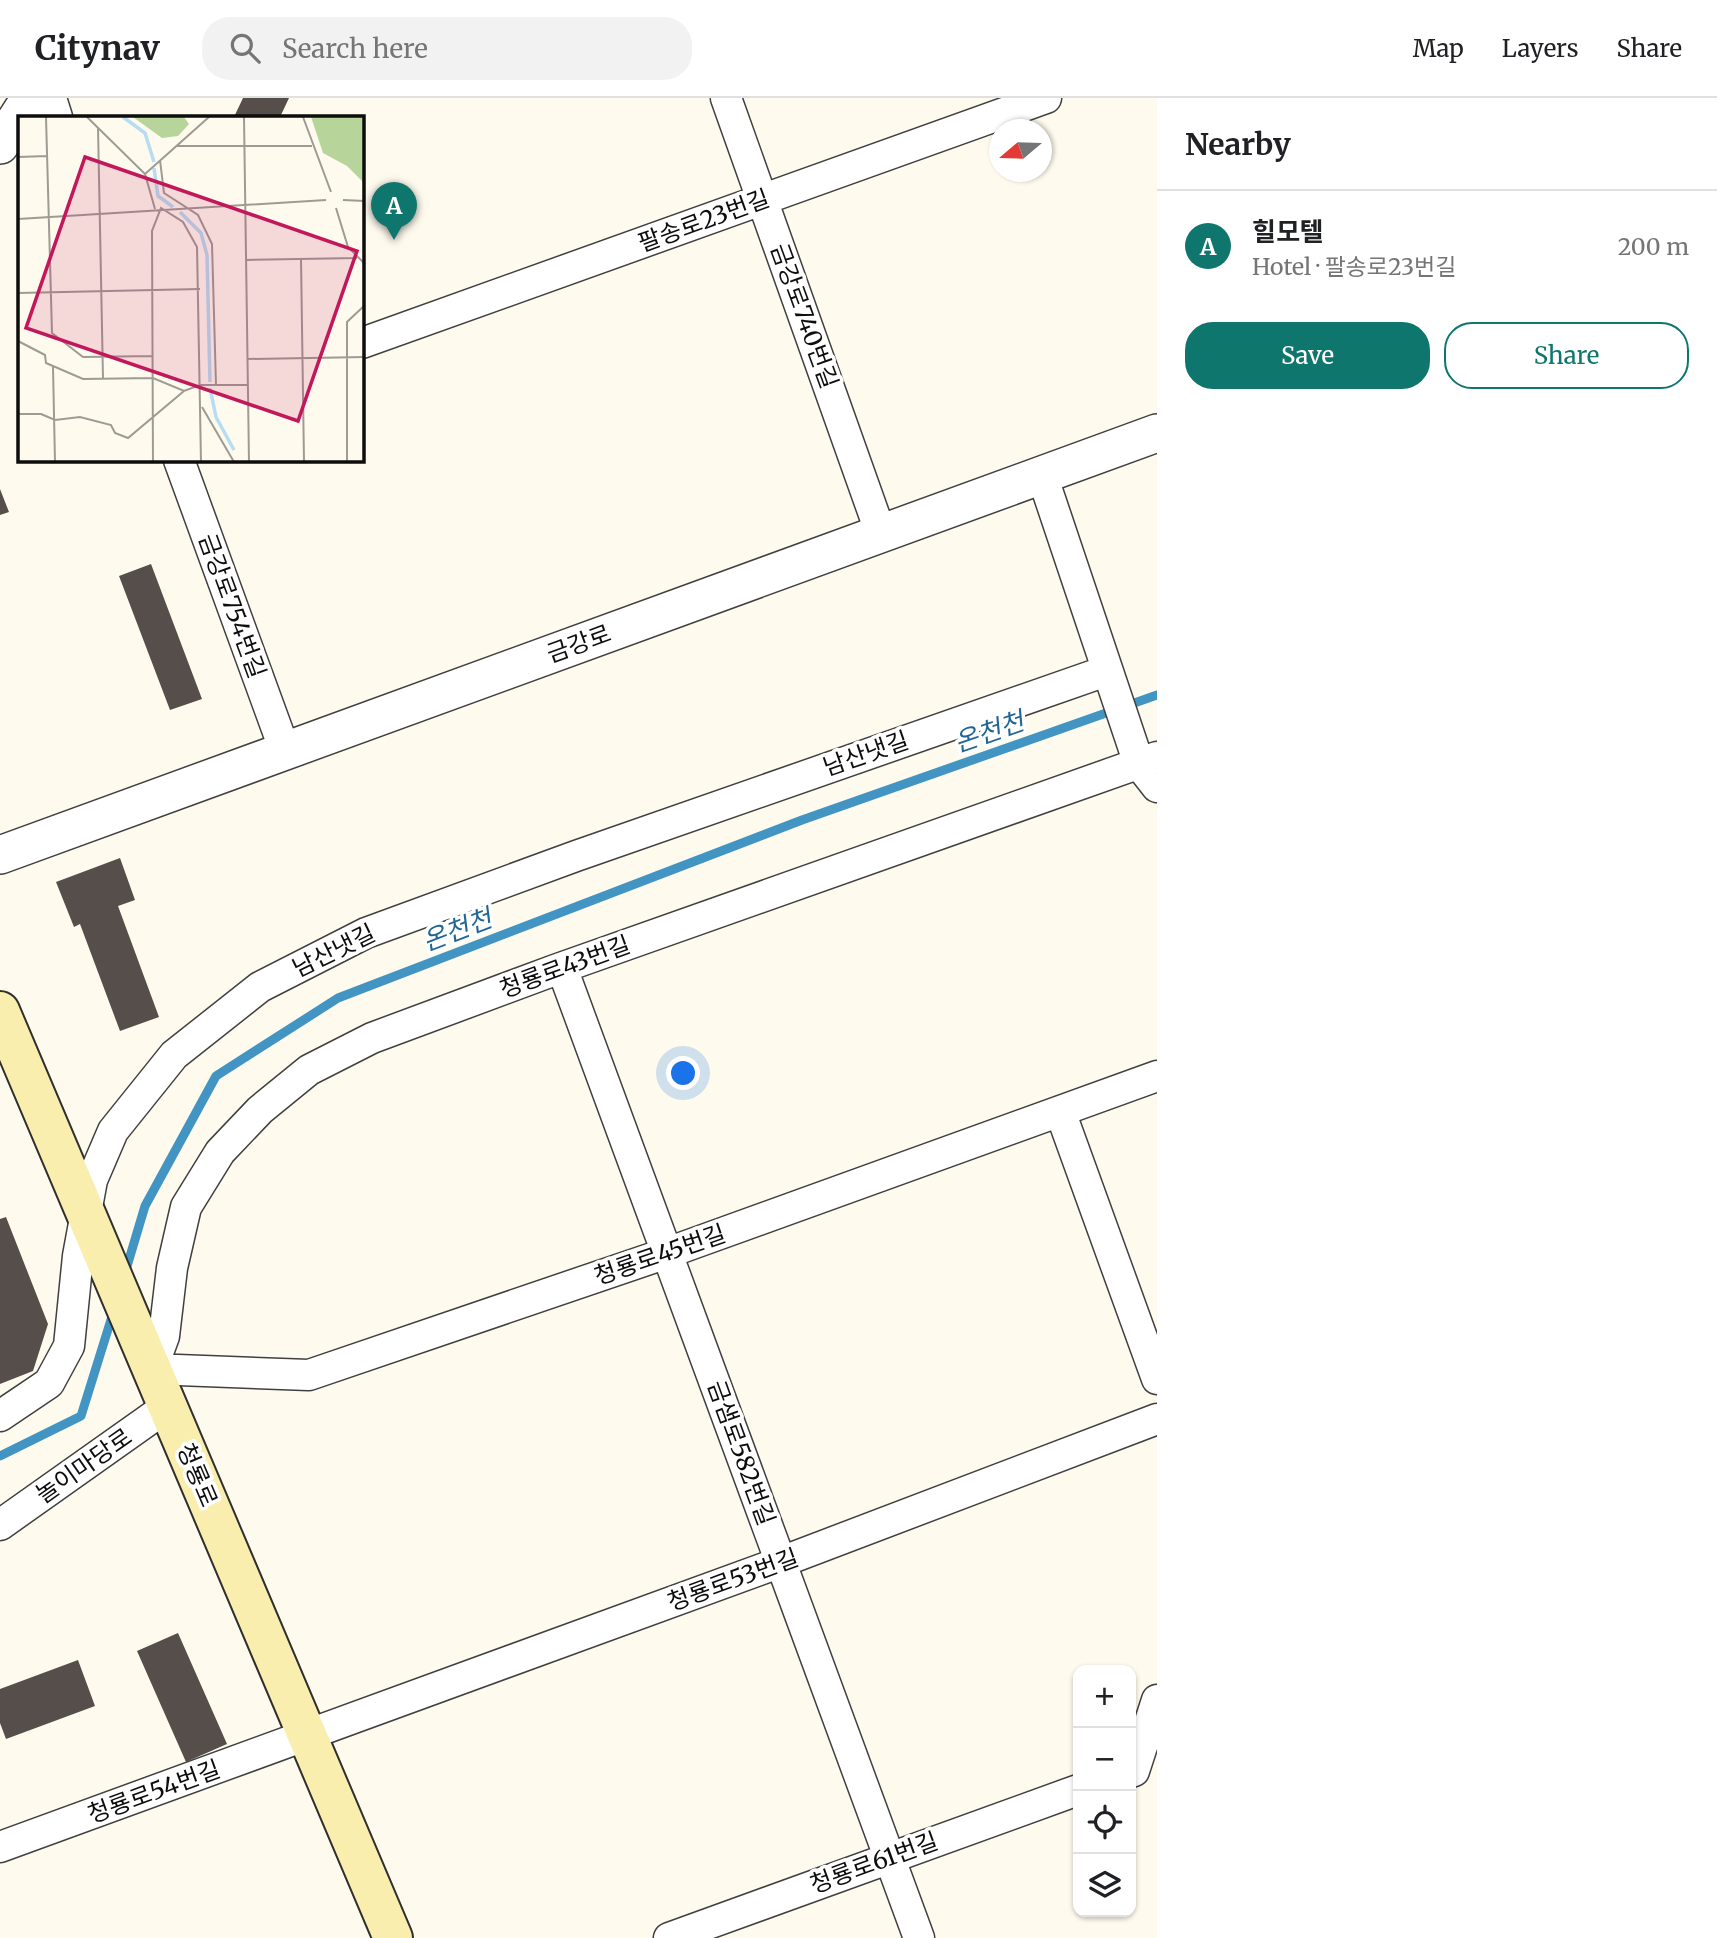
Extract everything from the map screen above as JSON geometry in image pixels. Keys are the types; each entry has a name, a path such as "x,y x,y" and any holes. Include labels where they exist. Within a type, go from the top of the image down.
{"main road":[{"name":"청룡로","path":"0,1012 393,1938"}],"street":[{"path":"19,116 30,98"},
{"path":"51,98 57,116"},
{"name":"금강로740번길","path":"726,98 881,534"},
{"name":"팔송로23번길","path":"364,342 1046,98"},
{"path":"0,145 18,117"},
{"name":"금강로","path":"0,855 1157,433"},
{"name":"금강로754번길","path":"180,462 285,751"},
{"path":"1042,475 1108,677 1157,787"},
{"name":"남산냇길","path":"0,1416 49,1382 69,1346 78,1256 92,1180 113,1131 174,1055 260,987 366,933 589,851 1108,677"},
{"name":"청룡로43번길","path":"152,1369 164,1336 172,1268 186,1207 220,1152 260,1110 309,1070 372,1038 1142,753"},
{"name":"금샘로582번길","path":"562,968 919,1938"},
{"name":"청룡로45번길","path":"152,1369 309,1376 667,1253 1157,1076"},
{"path":"1060,1111 1157,1379"},
{"name":"놀이마당로","path":"0,1525 168,1406"},
{"name":"청룡로53번길","path":"308,1737 1157,1419"},
{"path":"1136,1760 1157,1700"},
{"name":"청룡로54번길","path":"0,1847 308,1737"},
{"name":"청룡로61번길","path":"669,1938 1075,1791"}],"building":[{"path":"243,98 289,98 280,116 234,116"},
{"path":"0,489 9,512 0,515"},
{"path":"151,564 202,699 170,710 119,576"},
{"path":"120,858 135,900 118,906 159,1017 120,1031 80,924 74,927 56,882"},
{"path":"6,1217 48,1324 33,1371 0,1384 0,1219"},
{"path":"178,1633 227,1744 186,1762 137,1651"},
{"path":"78,1660 95,1706 6,1739 0,1723 0,1689"}],"waterway":[{"name":"온천천","path":"125,1273 145,1206 216,1076 338,998 802,820 1157,695"},
{"name":"온천천","path":"0,1456 81,1416 114,1310"}],"place":[{"name":"힐모텔","path":"394,240"}]}
